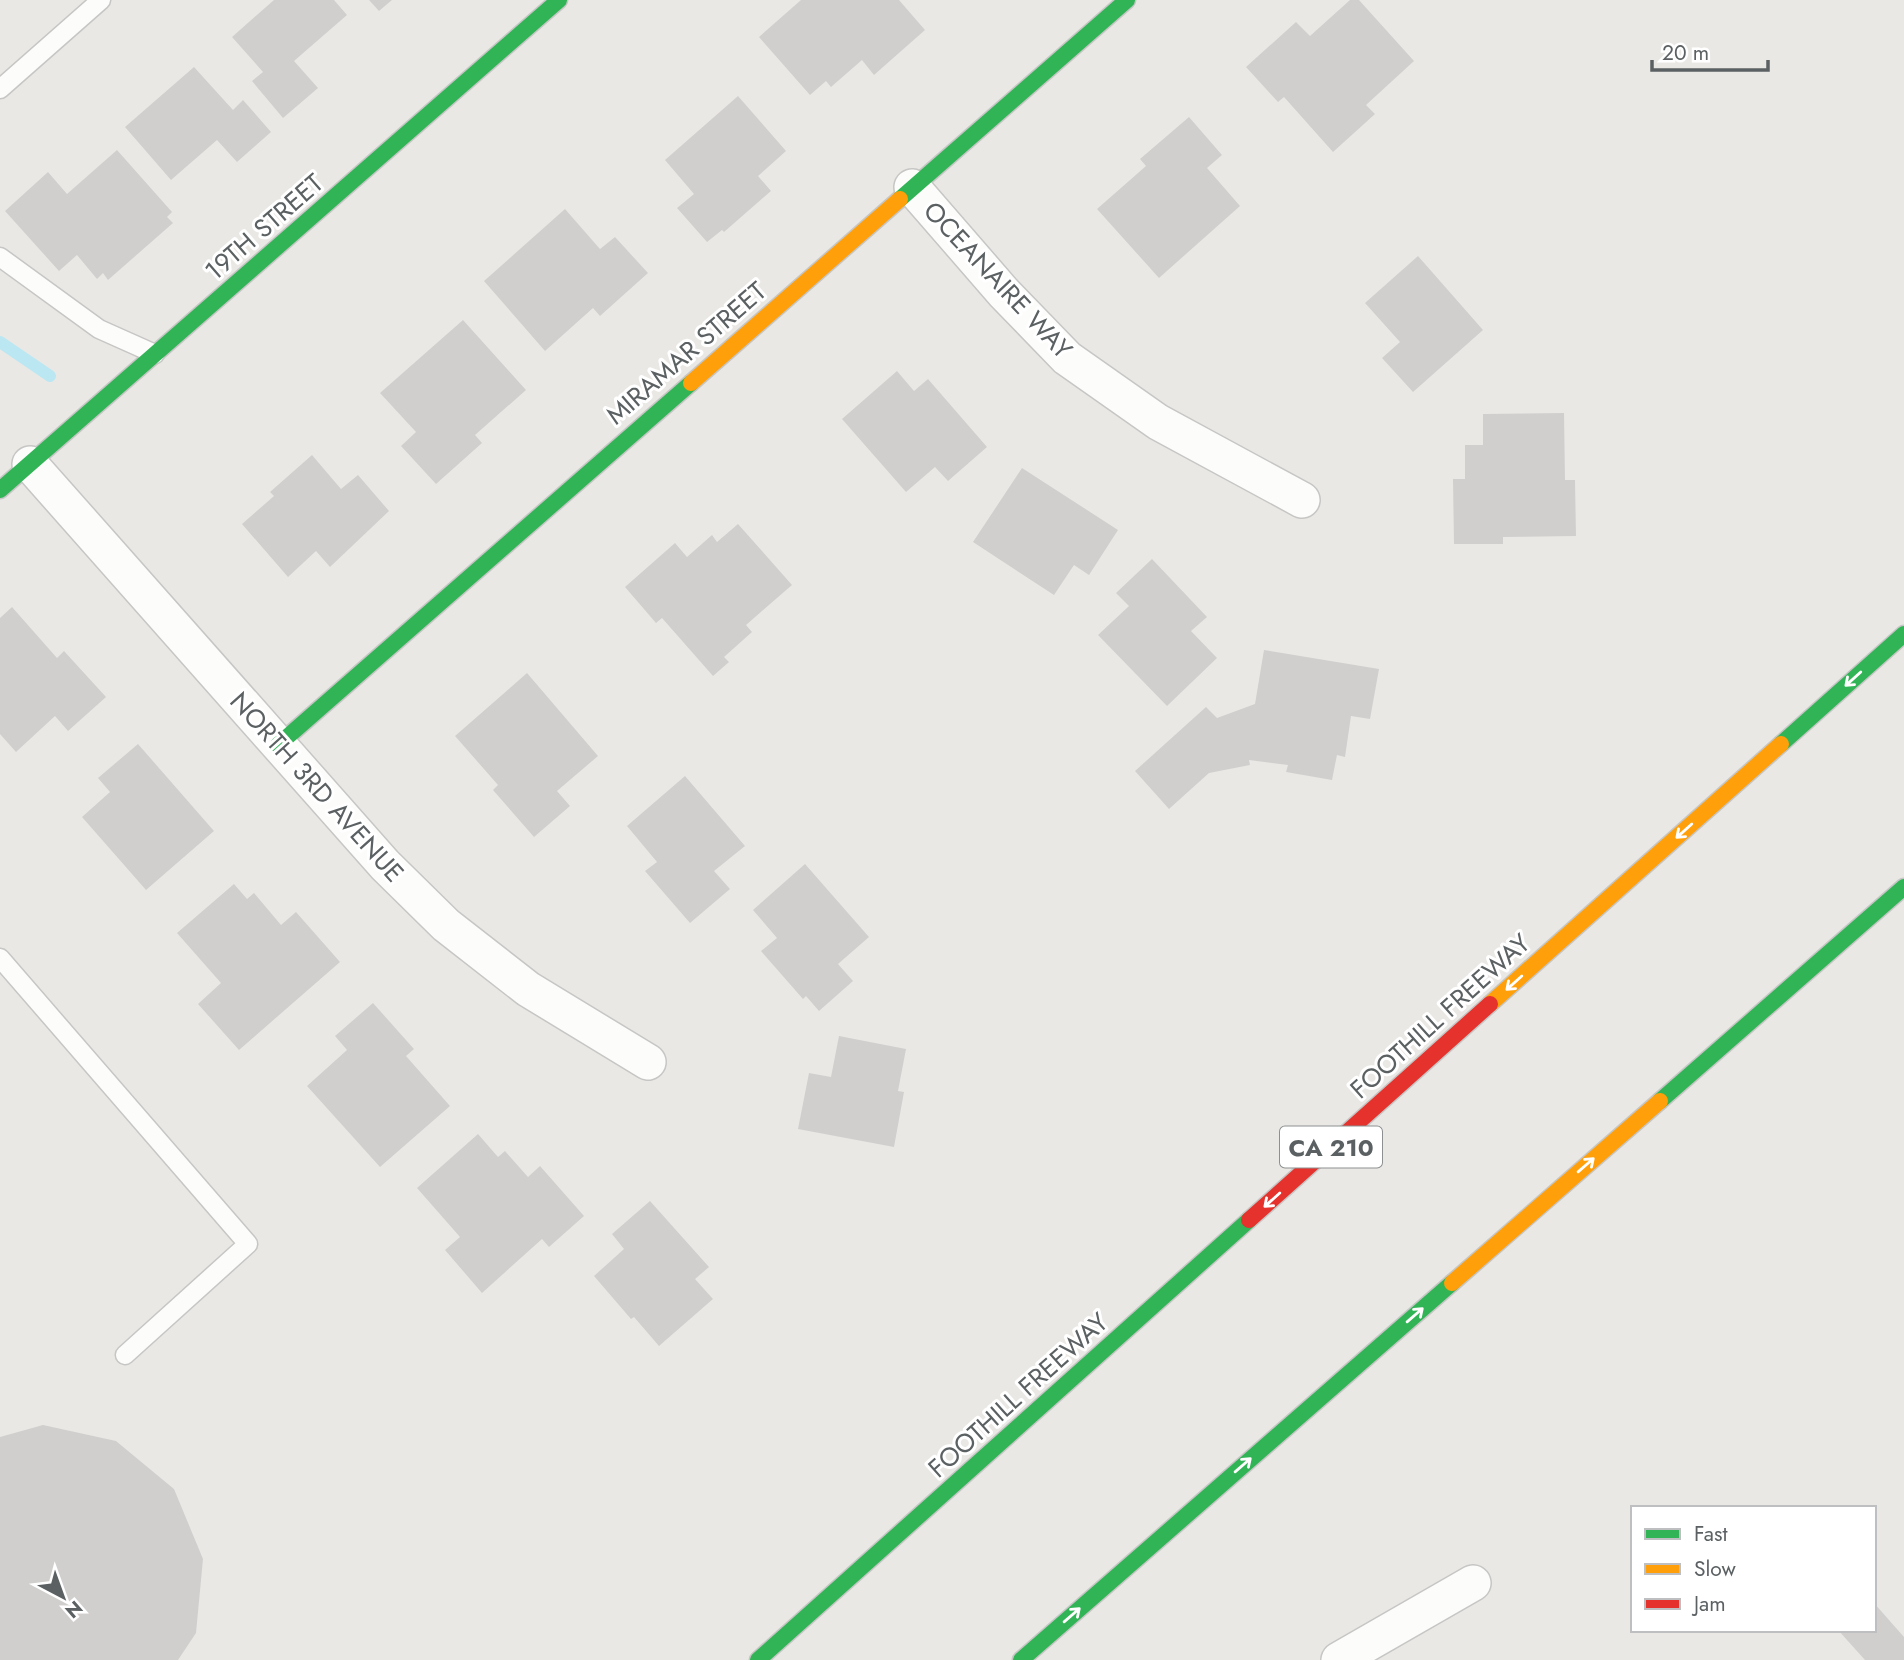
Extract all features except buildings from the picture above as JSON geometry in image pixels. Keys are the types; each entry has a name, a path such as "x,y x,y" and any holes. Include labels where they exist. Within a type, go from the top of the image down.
{"main road":[{"name":"19TH STREET","path":"0,490 559,0"},
{"name":"MIRAMAR STREET","path":"278,745 1128,0"},
{"name":"FOOTHILL FREEWAY","path":"758,1660 1904,634"},
{"path":"1021,1660 1904,887"}],"street":[{"name":"OCEANAIRE WAY","path":"912,187 1004,293 1068,358 1158,422 1302,500"},
{"name":"NORTH 3RD AVENUE","path":"30,464 385,865 446,925 528,989 648,1062"},
{"path":"1339,1660 1473,1583"}],"lane":[{"path":"0,89 102,0"},
{"path":"0,257 100,329 155,354"},
{"path":"0,958 248,1244 125,1355"}],"waterway":[{"path":"0,342 50,376"}],"traffic: fast":[{"path":"0,490 559,0"},
{"path":"900,199 1127,0"},
{"path":"278,745 691,383"},
{"path":"1781,744 1904,634"},
{"path":"1660,1101 1904,887"},
{"path":"758,1660 1249,1220"},
{"path":"1021,1660 1452,1283"}],"traffic: slow":[{"path":"691,383 900,199"},
{"path":"1490,1004 1781,744"},
{"path":"1452,1283 1660,1101"}],"traffic: jam":[{"path":"1249,1220 1490,1004"}]}
